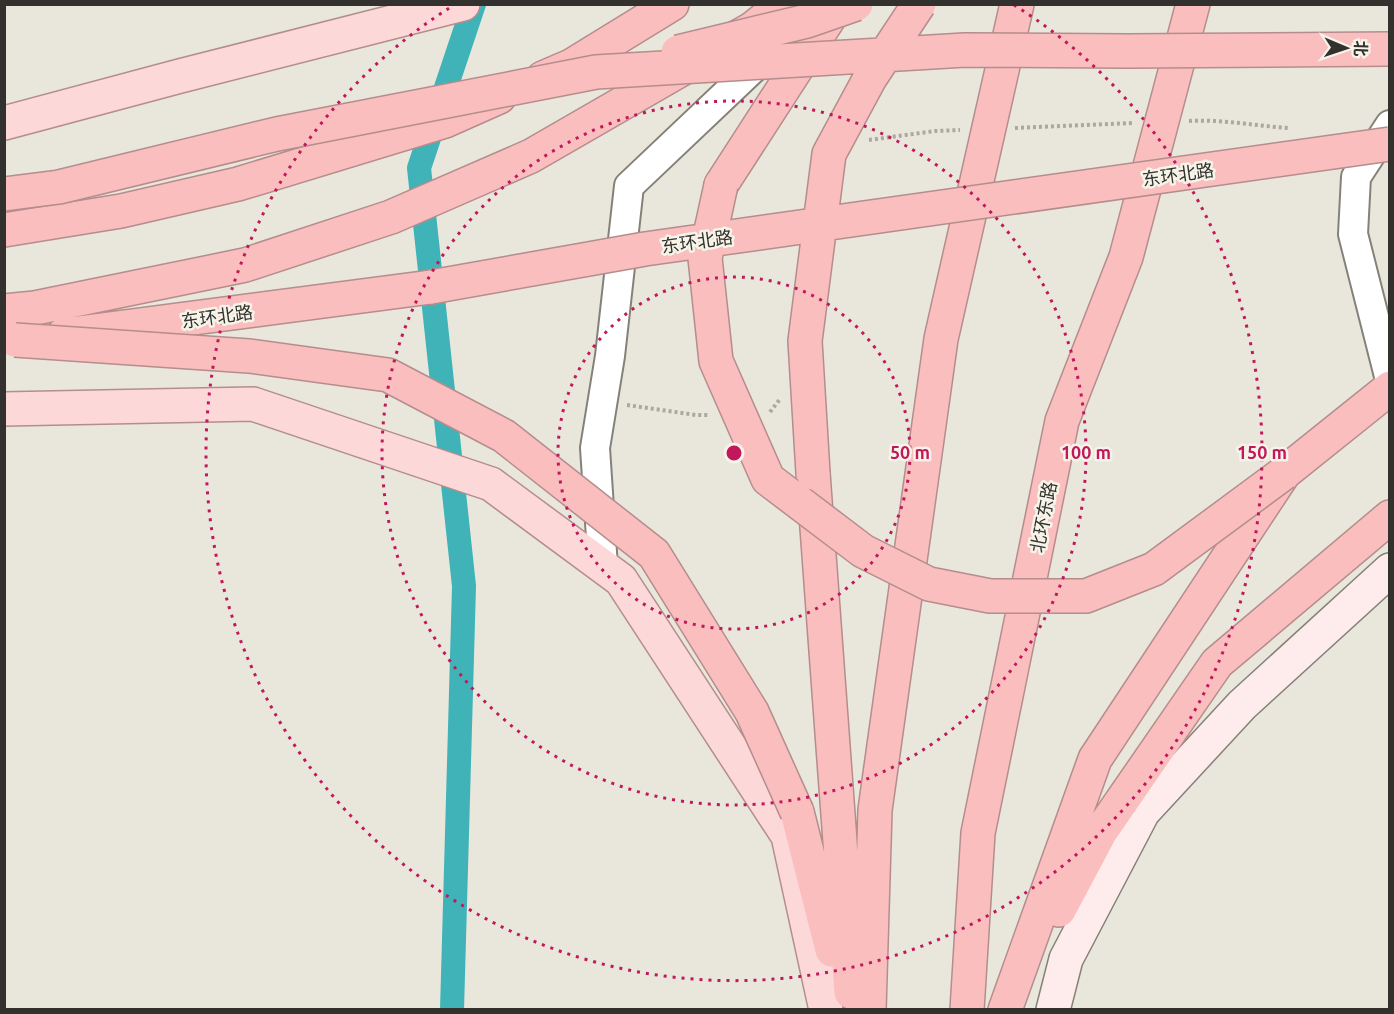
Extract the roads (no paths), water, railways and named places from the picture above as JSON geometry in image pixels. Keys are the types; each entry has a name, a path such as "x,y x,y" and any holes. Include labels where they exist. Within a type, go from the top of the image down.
{"highway":[{"path":"7,229 121,212 238,184 445,121 571,66 672,4"},
{"path":"15,325 245,265 391,217 531,156 752,29 783,4"},
{"path":"838,4 721,185 705,258 716,361 768,479 863,551 929,584 990,596 1086,596 1154,569 1284,473 1389,388"},
{"path":"4,194 59,187 277,134 596,72 807,21 856,4"},
{"path":"852,1010 805,341 829,154 870,78 919,4"},
{"path":"869,1010 875,810 941,339 1017,4"},
{"name":"北环东路","path":"967,1010 978,833 1062,421 1126,257 1193,4"},
{"path":"596,72 965,50 1389,49"},
{"name":"东环北路","path":"15,325 162,323 430,286 645,249 1389,144"},
{"path":"15,325 388,375 504,436 654,554 752,712 793,824 847,1010"},
{"path":"1005,1009 1095,759 1284,473"},
{"path":"1005,1009 1101,831 1217,663 1389,517"}],"main road":[{"path":"4,123 455,7"},
{"path":"4,409 253,404 491,484 621,580 793,824 826,1010"}],"street":[{"path":"603,567 595,448 610,356 629,186 784,39 802,4"},
{"path":"1389,125 1356,177 1353,234 1389,380"},
{"path":"1053,1010 1066,959 1143,812 1242,705 1389,570"}],"waterway":[{"path":"452,1010 464,586 419,168 474,4"}]}
